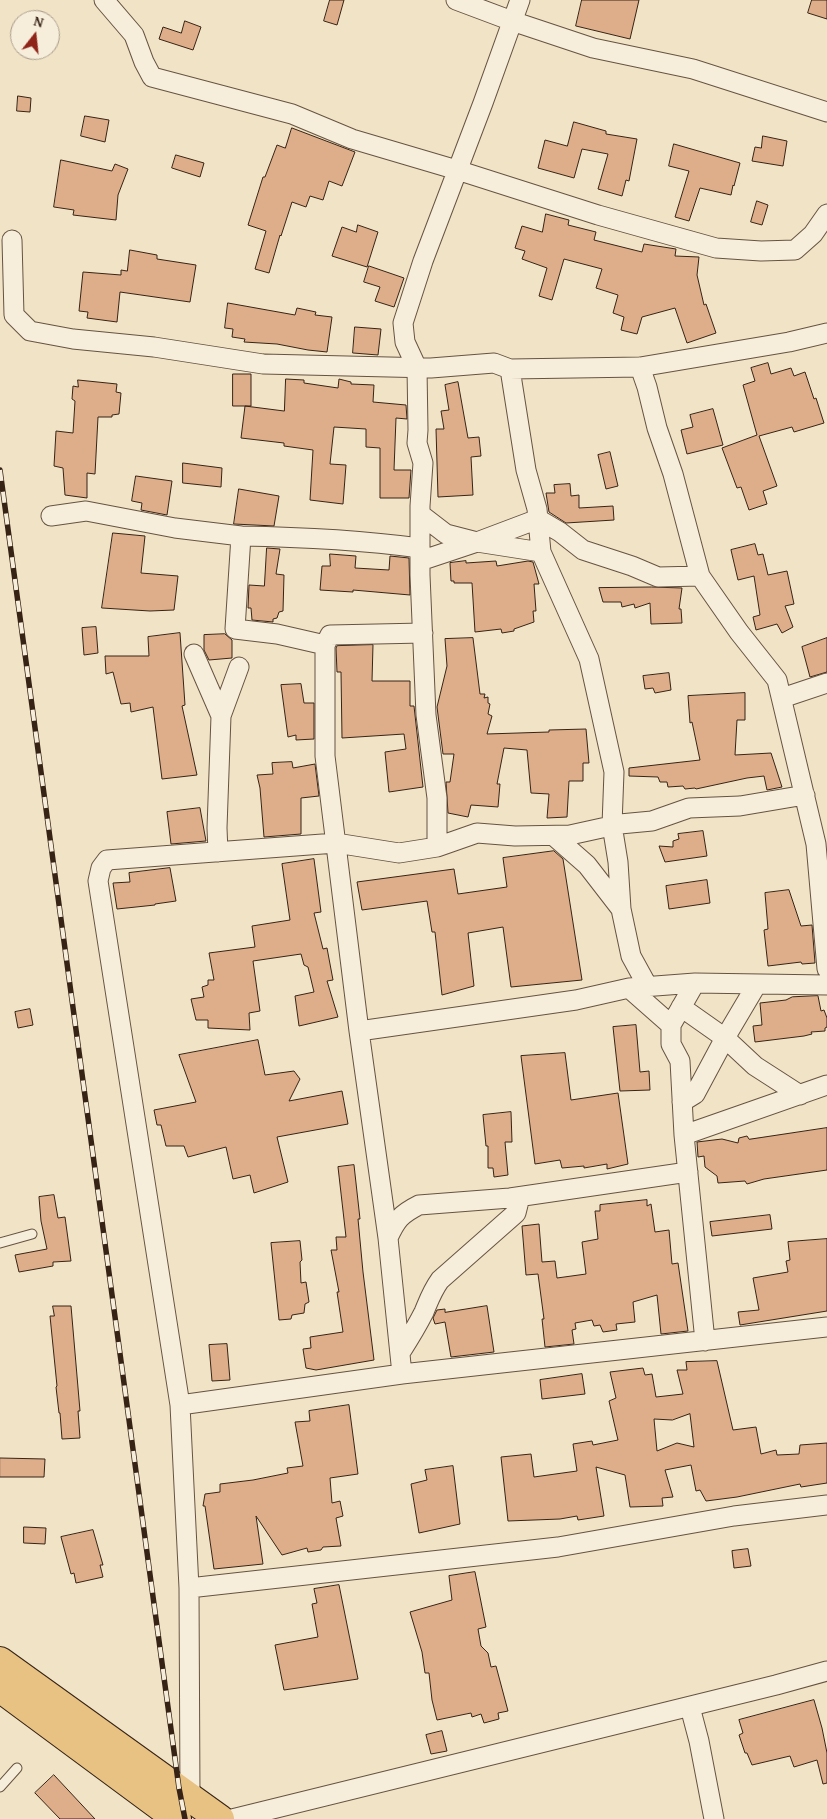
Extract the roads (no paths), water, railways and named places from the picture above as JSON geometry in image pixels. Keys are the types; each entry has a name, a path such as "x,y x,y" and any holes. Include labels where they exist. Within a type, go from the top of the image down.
{"highway":[{"path":"0,1660 220,1819"},
{"path":"0,1688 177,1819"}],"street":[{"path":"104,0 134,34 144,62 152,77 292,114 352,139 598,215 716,248 761,252 795,250 813,234 827,214"},
{"path":"456,0 593,48 693,70 827,112"},
{"path":"437,847 437,798 426,715 420,554 423,463 417,443 417,368 405,342 403,323 423,261 520,0"},
{"path":"12,240 14,316 30,332 73,339 154,347 262,364 417,368 494,363 510,369 640,367 789,342 827,333"},
{"path":"640,367 648,387 657,428 673,474 700,576 739,632 777,680 816,844 824,901 827,969"},
{"path":"510,369 526,470 538,519 541,552 590,658 614,772 612,826 618,862 620,909 631,956 648,987"},
{"path":"51,516 86,511 176,528 241,536 338,540 420,554 477,542 538,519"},
{"path":"420,514 446,534 477,542 541,552"},
{"path":"538,519 560,532 583,550 632,566 658,577 700,576"},
{"path":"241,536 235,629 277,634 325,645"},
{"path":"402,1374 388,1238 359,1031 325,756 325,645 330,635 423,633"},
{"path":"194,654 221,716"},
{"path":"218,852 217,828 221,716 239,667"},
{"path":"782,698 827,683"},
{"path":"190,1796 189,1588 180,1405 98,881 101,868 107,860 336,844 400,852 437,847 477,833 515,836 570,835 612,826 652,821 689,808 740,806 805,795"},
{"path":"554,836 587,865 620,909"},
{"path":"359,1031 576,1000 629,988 695,983 827,985"},
{"path":"695,983 671,1025 671,1044 680,1061 684,1135 705,1341"},
{"path":"682,1102 696,1094 756,984"},
{"path":"629,988 671,1025"},
{"path":"681,1007 725,1038 755,1066 800,1096"},
{"path":"684,1135 827,1085"},
{"path":"388,1238 396,1221 407,1211 419,1205 525,1202 688,1172"},
{"path":"400,1353 413,1334 430,1294 440,1280 516,1213 525,1202"},
{"path":"180,1405 402,1374 827,1327"},
{"path":"189,1588 558,1547 734,1516 827,1505"},
{"path":"232,1819 827,1671"},
{"path":"690,1706 699,1741 714,1819"}],"lane":[{"path":"0,1243 32,1234"},
{"path":"0,1787 17,1768"}],"railway":[{"path":"0,470 179,1788 185,1819"}]}
